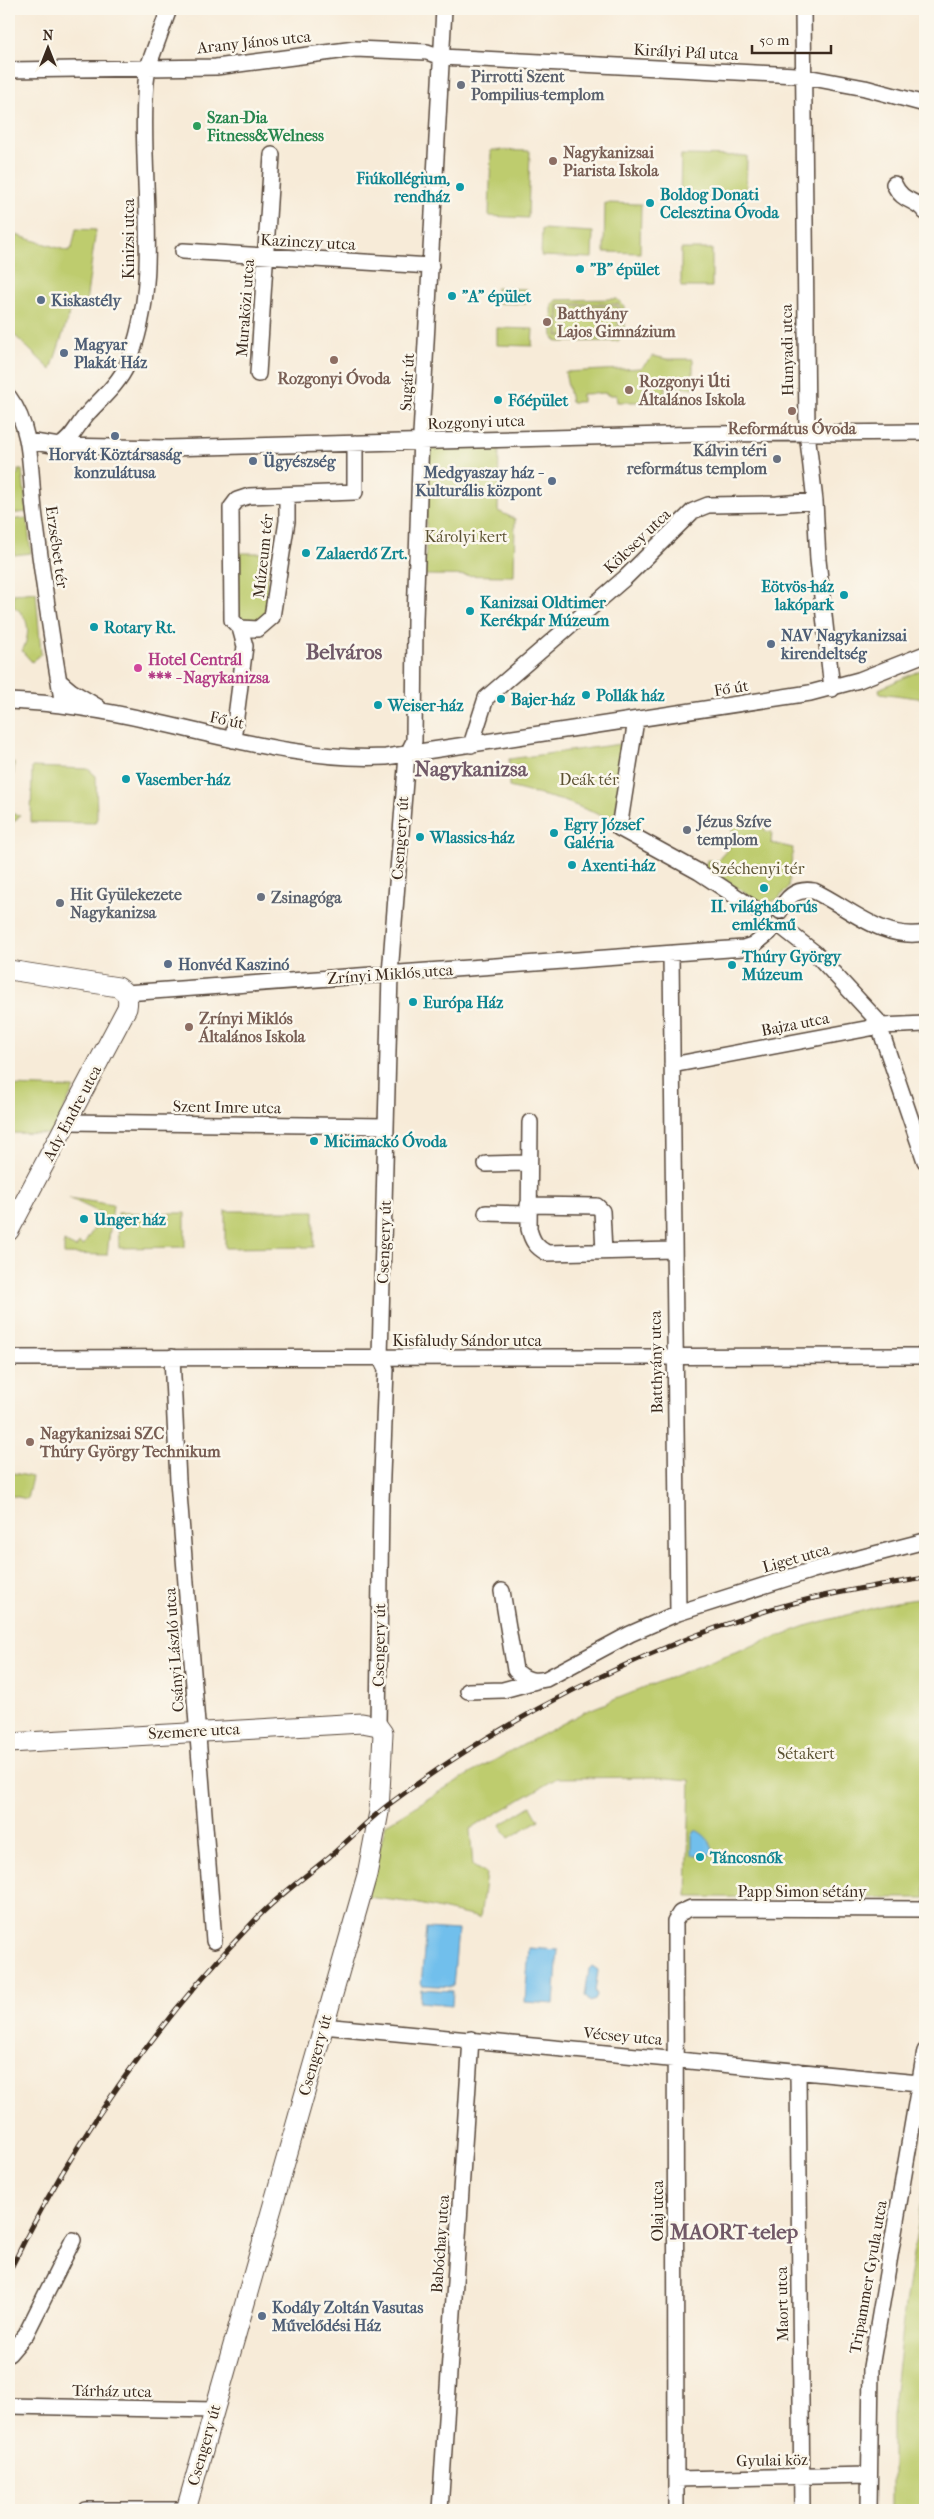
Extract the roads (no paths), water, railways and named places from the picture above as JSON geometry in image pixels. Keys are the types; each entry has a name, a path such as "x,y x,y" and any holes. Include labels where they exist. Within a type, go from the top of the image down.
{"main road":[{"name":"Zrínyi Miklós utca","path":"9,970 110,986 126,993"},
{"name":"Ady Endre utca","path":"9,1231 127,1008 129,1000 126,993"},
{"name":"Szemere utca","path":"9,1743 362,1723 378,1726"},
{"name":"Csengery út","path":"186,2510 374,1849 382,1774 383,1733 378,1726"}],"street":[{"name":"Kinizsi utca","path":"59,446 69,439 81,420 122,374 132,352 141,319 146,281 144,96 148,67 169,9"},
{"name":"Sugár út","path":"406,755 414,741 415,620 421,441 444,9"},
{"name":"Hunyadi utca","path":"803,9 807,432 832,689"},
{"name":"Arany János utca","path":"9,70 216,67 355,49 426,52 441,57"},
{"name":"Királyi Pál utca","path":"441,57 803,76 865,88 925,104"},
{"name":"Muraközi utca","path":"258,374 272,155"},
{"path":"894,184 903,198 919,204 925,212"},
{"name":"Kazinczy utca","path":"183,251 431,266"},
{"name":"Erzsébet tér","path":"9,397 20,414 28,441 34,515 63,705"},
{"name":"Rozgonyi utca","path":"28,441 59,446 167,448 807,432 925,432"},
{"path":"287,495 355,492 355,443"},
{"name":"Múzeum tér","path":"233,740 245,646 240,628 232,620 231,508 242,497 287,495 286,521 272,617 258,629 240,628"},
{"name":"Kölcsey utca","path":"484,705 625,578 694,511 713,504 777,504 815,500"},
{"name":"Fő út","path":"636,720 832,689 925,654"},
{"path":"58,681 106,712"},
{"name":"Fő út","path":"9,701 63,705 106,712 233,740 341,757 371,758 406,755"},
{"path":"471,745 484,705"},
{"path":"484,705 496,742"},
{"path":"406,755 636,720 619,828 699,872 764,915"},
{"name":"Csengery út","path":"378,1726 381,1502 386,1369 380,1357 385,1126 390,974 406,755"},
{"path":"780,911 787,898 795,893 814,890 880,929 906,934 925,932"},
{"path":"764,915 773,910 780,911 785,917 777,930"},
{"path":"764,915 763,926 777,930 815,953 880,1026 925,1160"},
{"name":"Zrínyi Miklós utca","path":"126,993 743,948 755,944 777,930"},
{"name":"Batthyány utca","path":"671,954 678,1613"},
{"name":"Bajza utca","path":"672,1065 880,1026 925,1024"},
{"name":"Szent Imre utca","path":"68,1122 385,1126"},
{"path":"530,1122 528,1209 531,1238 540,1249 548,1253 673,1250"},
{"path":"486,1164 528,1163"},
{"path":"486,1213 597,1206 602,1211 604,1252"},
{"name":"Kisfaludy Sándor utca","path":"9,1358 925,1356"},
{"name":"Csányi László utca","path":"172,1357 178,1480 214,1941"},
{"name":"Liget utca","path":"678,1613 814,1570 925,1542"},
{"path":"502,1591 515,1670 527,1679 536,1681"},
{"path":"468,1691 503,1690 546,1679 630,1634 678,1613"},
{"name":"Papp Simon sétány","path":"680,1913 691,1908 925,1909"},
{"name":"Olaj utca","path":"676,2510 674,1925 680,1913"},
{"name":"Vécsey utca","path":"323,2026 919,2083"},
{"name":"Babóchay utca","path":"440,2510 471,2040"},
{"name":"Tripammer Gyula utca","path":"869,2510 871,2367 925,2051"},
{"name":"Maort utca","path":"798,2071 802,2476"},
{"path":"9,2354 26,2334 73,2240"},
{"name":"Tárház utca","path":"9,2406 214,2410"},
{"name":"Gyulai köz","path":"676,2479 869,2475"},
{"path":"802,2476 802,2510"},
{"path":"86,2510 186,2510"}],"water":[{"path":"695,1830 708,1840 713,1854 692,1855 692,1835"},
{"path":"426,1928 458,1930 453,1987 421,1985"},
{"path":"529,1948 558,1950 554,2004 525,2002"},
{"path":"592,1966 598,1970 595,1992 597,1996 595,2000 590,2002 585,1996 589,1969"},
{"path":"421,1989 453,1991 452,2005 420,2002"}],"railway":[{"path":"9,2272 60,2177 88,2131 151,2042 184,2000 264,1911 388,1805 477,1744 524,1717 572,1691 671,1645 772,1609 848,1591 925,1578"}],"place":[{"name":"Pirrotti Szent Pompilius-templom","path":"461,85"},
{"name":"Szan-Dia Fitness&Welness","path":"197,126"},
{"name":"Nagykanizsai Piarista Iskola","path":"553,161"},
{"name":"Fiúkollégium, rendház","path":"460,187"},
{"name":"Boldog Donati Celesztina Óvoda","path":"650,203"},
{"name":"\"B\" épület","path":"580,269"},
{"name":"\"A\" épület","path":"452,296"},
{"name":"Kiskastély","path":"41,300"},
{"name":"Batthyány Lajos Gimnázium","path":"547,322"},
{"name":"Magyar Plakát Ház","path":"64,353"},
{"name":"Rozgonyi Óvoda","path":"334,360"},
{"name":"Rozgonyi Úti Általános Iskola","path":"629,390"},
{"name":"Főépület","path":"498,400"},
{"name":"Református Óvoda","path":"792,411"},
{"name":"Horvát Köztársaság konzulátusa","path":"115,436"},
{"name":"Kálvin téri református templom","path":"777,459"},
{"name":"Ügyészség","path":"253,461"},
{"name":"Medgyaszay ház - Kulturális központ","path":"552,481"},
{"name":"Zalaerdő Zrt.","path":"306,553"},
{"name":"Eötvös-ház lakópark","path":"844,595"},
{"name":"Kanizsai Oldtimer Kerékpár Múzeum","path":"470,611"},
{"name":"Rotary Rt.","path":"94,627"},
{"name":"NAV Nagykanizsai kirendeltség","path":"771,644"},
{"name":"Hotel Centrál *** - Nagykanizsa","path":"138,668"},
{"name":"Pollák ház","path":"586,695"},
{"name":"Bajer-ház","path":"501,699"},
{"name":"Weiser-ház","path":"378,705"},
{"name":"Vasember-ház","path":"126,779"},
{"name":"Jézus Szíve templom","path":"687,830"},
{"name":"Egry József Galéria","path":"554,833"},
{"name":"Wlassics-ház","path":"420,837"},
{"name":"Axenti-ház","path":"572,865"},
{"name":"II. világháborús emlékmű","path":"764,888"},
{"name":"Zsinagóga","path":"261,897"},
{"name":"Hit Gyülekezete Nagykanizsa","path":"60,903"},
{"name":"Honvéd Kaszinó","path":"168,964"},
{"name":"Thúry György Múzeum","path":"732,965"},
{"name":"Európa Ház","path":"413,1002"},
{"name":"Zrínyi Miklós Általános Iskola","path":"189,1027"},
{"name":"Micimackó Óvoda","path":"314,1141"},
{"name":"Unger ház","path":"84,1219"},
{"name":"Nagykanizsai SZC Thúry György Technikum","path":"30,1442"},
{"name":"Táncosnők","path":"700,1857"},
{"name":"Kodály Zoltán Vasutas Művelődési Ház","path":"262,2316"}],"district":[{"name":"Belváros","path":"344,652"},
{"name":"Nagykanizsa","path":"471,769"},
{"name":"MAORT-telep","path":"734,2232"}],"park label":[{"name":"Károlyi kert","path":"466,536"},
{"name":"Deák tér","path":"589,779"},
{"name":"Széchenyi tér","path":"758,868"},
{"name":"Sétakert","path":"806,1753"}]}
